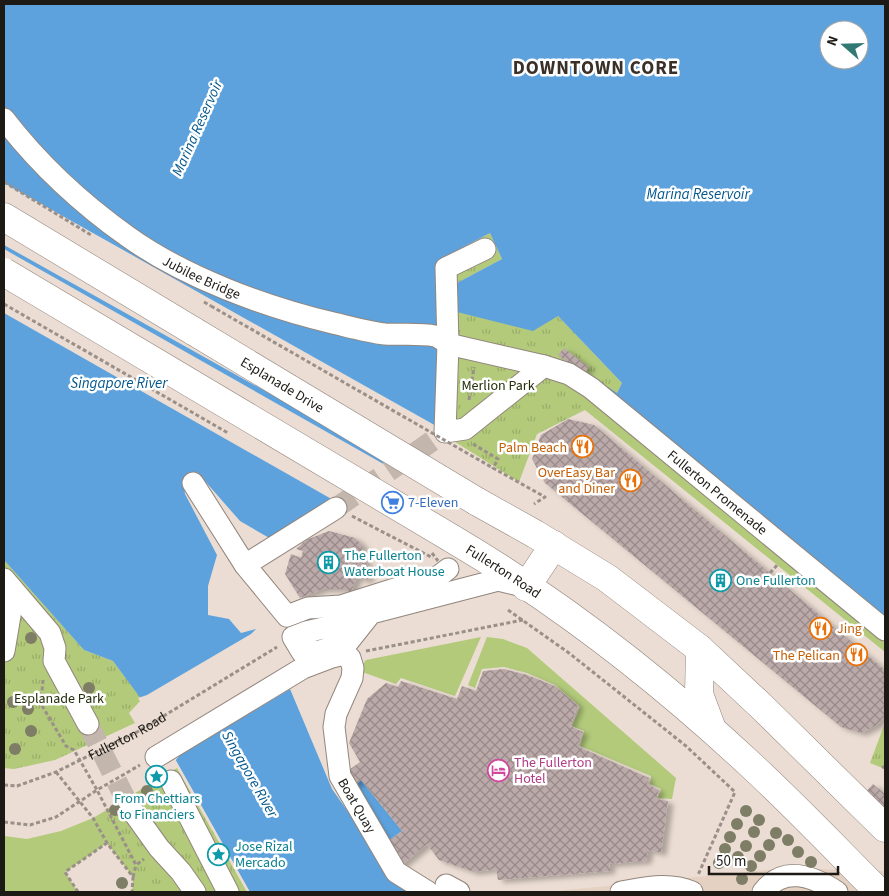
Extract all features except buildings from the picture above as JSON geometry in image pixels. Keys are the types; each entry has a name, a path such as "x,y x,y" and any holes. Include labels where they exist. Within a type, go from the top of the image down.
{"highway":[{"name":"Esplanade Drive","path":"4,217 559,548"},
{"path":"4,272 442,554 475,553"},
{"path":"526,587 559,548 608,578 700,649 885,828"},
{"name":"Fullerton Road","path":"475,553 605,642 670,694 752,766 814,825 879,892"},
{"path":"700,649 699,694 714,733"}],"street":[{"name":"Jubilee Bridge","path":"4,119 20,140 59,180 128,237 171,262 214,283 268,304 333,323 384,334 442,340"},
{"path":"485,249 446,268 442,340 460,435 544,366"},
{"name":"Fullerton Promenade","path":"442,340 569,374 591,388 885,630"},
{"path":"193,482 246,565 287,616 308,608 341,606 420,581 435,579 442,554"},
{"path":"246,565 336,508"},
{"name":"Fullerton Road","path":"293,637 306,632 345,624 371,613 473,586 476,567 475,553"},
{"path":"473,586 498,580 526,587"},
{"path":"4,651 7,587"},
{"path":"7,587 50,633 55,648 54,661 88,724"},
{"path":"156,757 303,668 339,656"},
{"name":"Boat Quay","path":"339,656 350,658 352,668 352,678 336,714 334,727 340,776 396,872 444,890"},
{"path":"171,781 228,892"},
{"path":"129,806 159,848 181,872 195,892"},
{"path":"762,892 769,885 783,877 796,875 822,882 837,892"},
{"path":"621,892 666,885 692,892"}],"path":[{"path":"4,182 95,237"},
{"path":"4,304 233,436"},
{"path":"211,306 545,498 534,504"},
{"path":"476,350 460,435 498,459 493,468"},
{"path":"336,508 442,554"},
{"path":"508,610 569,653 686,746 735,792 692,892"},
{"path":"339,656 523,620"},
{"name":"Fullerton Road","path":"4,785 17,786 56,772 139,731 293,637"},
{"path":"54,661 43,674 41,704 66,746 74,750 80,759 136,865"},
{"path":"4,822 30,825 56,817 97,790 156,757"},
{"path":"56,772 92,818 133,877"},
{"path":"78,892 64,872 108,843"},
{"path":"132,892 136,865 159,848"}],"shaded area":[{"path":"786,868 885,871 885,892 547,892"}],"green space":[{"name":"Merlion Park","path":"490,233 502,259 455,284 558,316 622,383 617,393 885,623 885,652 585,410 537,434 519,482 436,430 437,261"},
{"name":"Esplanade Park","path":"4,560 84,650 113,661 142,699 129,713 135,723 55,760 14,769 4,768"},
{"path":"481,637 455,696 401,678 396,684 362,672 356,673 366,660"},
{"path":"487,637 503,639 527,648 676,778 672,799 658,798 661,789 650,784 651,776 580,746 584,731 572,726 580,707 555,685 527,673 504,667 482,669 475,688 468,685"},
{"path":"885,723 885,769 870,763"},
{"path":"177,768 247,892 132,892 133,877 107,843 93,818"},
{"path":"93,818 107,843 65,872 78,892 4,892 4,836 27,839 61,831"}],"water":[{"name":"Marina Reservoir","path":"4,4 885,4 885,623 606,391 608,387 617,393 622,383 558,316 533,331 453,311 455,284 502,259 490,233 437,261 436,430 271,539 240,521 197,472 183,479 185,494 217,555 208,586 208,615 229,619 241,633 264,627 332,789 401,887 414,892 250,892 142,700 113,661 84,650 4,560"},
{"path":"361,780 402,831 387,842 354,786"}],"pier":[{"path":"4,183 438,427 437,432 392,462 4,245"},
{"path":"4,249 387,466 335,501 4,313"},
{"path":"266,625 292,688 181,754 174,762 138,698 147,695 251,634 259,626"}],"tunnel":[{"path":"336,508 445,432"},
{"path":"88,724 129,806"}],"place":[{"name":"Palm Beach","path":"583,447"},
{"name":"OverEasy Bar and Diner","path":"631,480"},
{"name":"7-Eleven","path":"392,502"},
{"name":"The Fullerton Waterboat House","path":"328,563"},
{"name":"One Fullerton","path":"720,580"},
{"name":"Jing","path":"821,628"},
{"name":"The Pelican","path":"856,655"},
{"name":"The Fullerton Hotel","path":"498,770"},
{"name":"From Chettiars to Financiers","path":"157,776"},
{"name":"Jose Rizal Mercado","path":"219,854"}],"district":[{"name":"DOWNTOWN CORE","path":"596,67"}],"water label":[{"name":"Singapore River","path":"119,383"},
{"name":"Singapore River","path":"250,774"}]}
